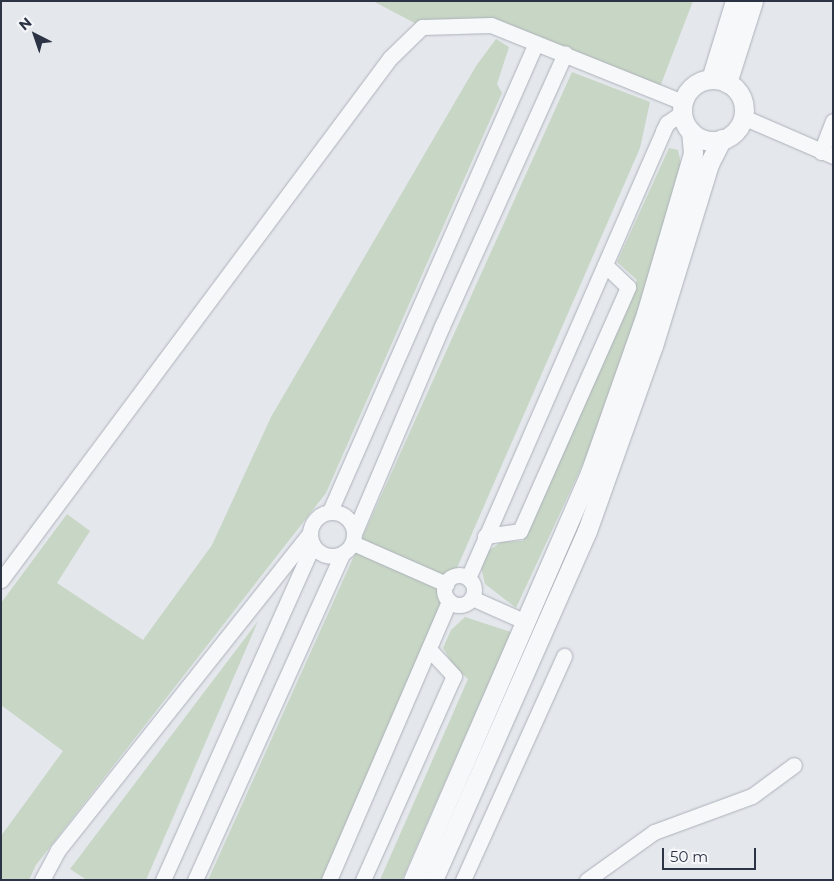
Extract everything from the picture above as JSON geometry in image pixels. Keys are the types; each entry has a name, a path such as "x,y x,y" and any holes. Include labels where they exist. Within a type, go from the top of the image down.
{"street":[{"path":"719,81 735,1"},
{"path":"719,81 752,1"},
{"path":"1,580 390,58 422,27 492,25 565,54 683,107 691,132 693,153 646,314 590,473 413,880"},
{"path":"163,880 311,539 316,518 330,511 536,43"},
{"path":"196,880 342,554 354,537 442,326 565,54"},
{"path":"433,880 587,531 653,346 708,164 722,139 739,126 743,117 740,97 719,81 694,86 683,107 667,123 468,578"},
{"path":"743,117 827,154 833,121"},
{"path":"691,132 706,140 722,139"},
{"path":"485,536 520,530 628,287 605,265"},
{"path":"330,511 345,515 354,537 446,584"},
{"path":"311,539 329,556 342,554"},
{"path":"42,880 58,850 311,539"},
{"path":"455,576 468,578 474,587 472,598 465,604 449,601 445,594 446,584 455,576"},
{"path":"472,598 526,622"},
{"path":"329,880 430,650 449,601"},
{"path":"363,880 454,676 430,650"},
{"path":"463,880 564,656"},
{"path":"587,880 654,832 752,796 794,764"}],"green space":[{"path":"373,1 693,1 658,92 492,25 422,27"},
{"path":"496,39 509,47 497,84 502,93 326,493 36,865 29,880 1,880 1,836 63,751 1,705 1,603 67,514 90,531 57,583 143,640 212,545 271,417 476,66"},
{"path":"572,72 650,102 640,148 321,880 208,880"},
{"path":"669,148 678,150 681,164 642,300 588,453 516,608 485,584 481,567 488,551 501,542 523,541 637,280 617,262"},
{"path":"465,617 511,632 402,880 380,880 468,679 455,668 443,648 451,630"},
{"path":"258,621 146,880 87,880 70,869"}]}
